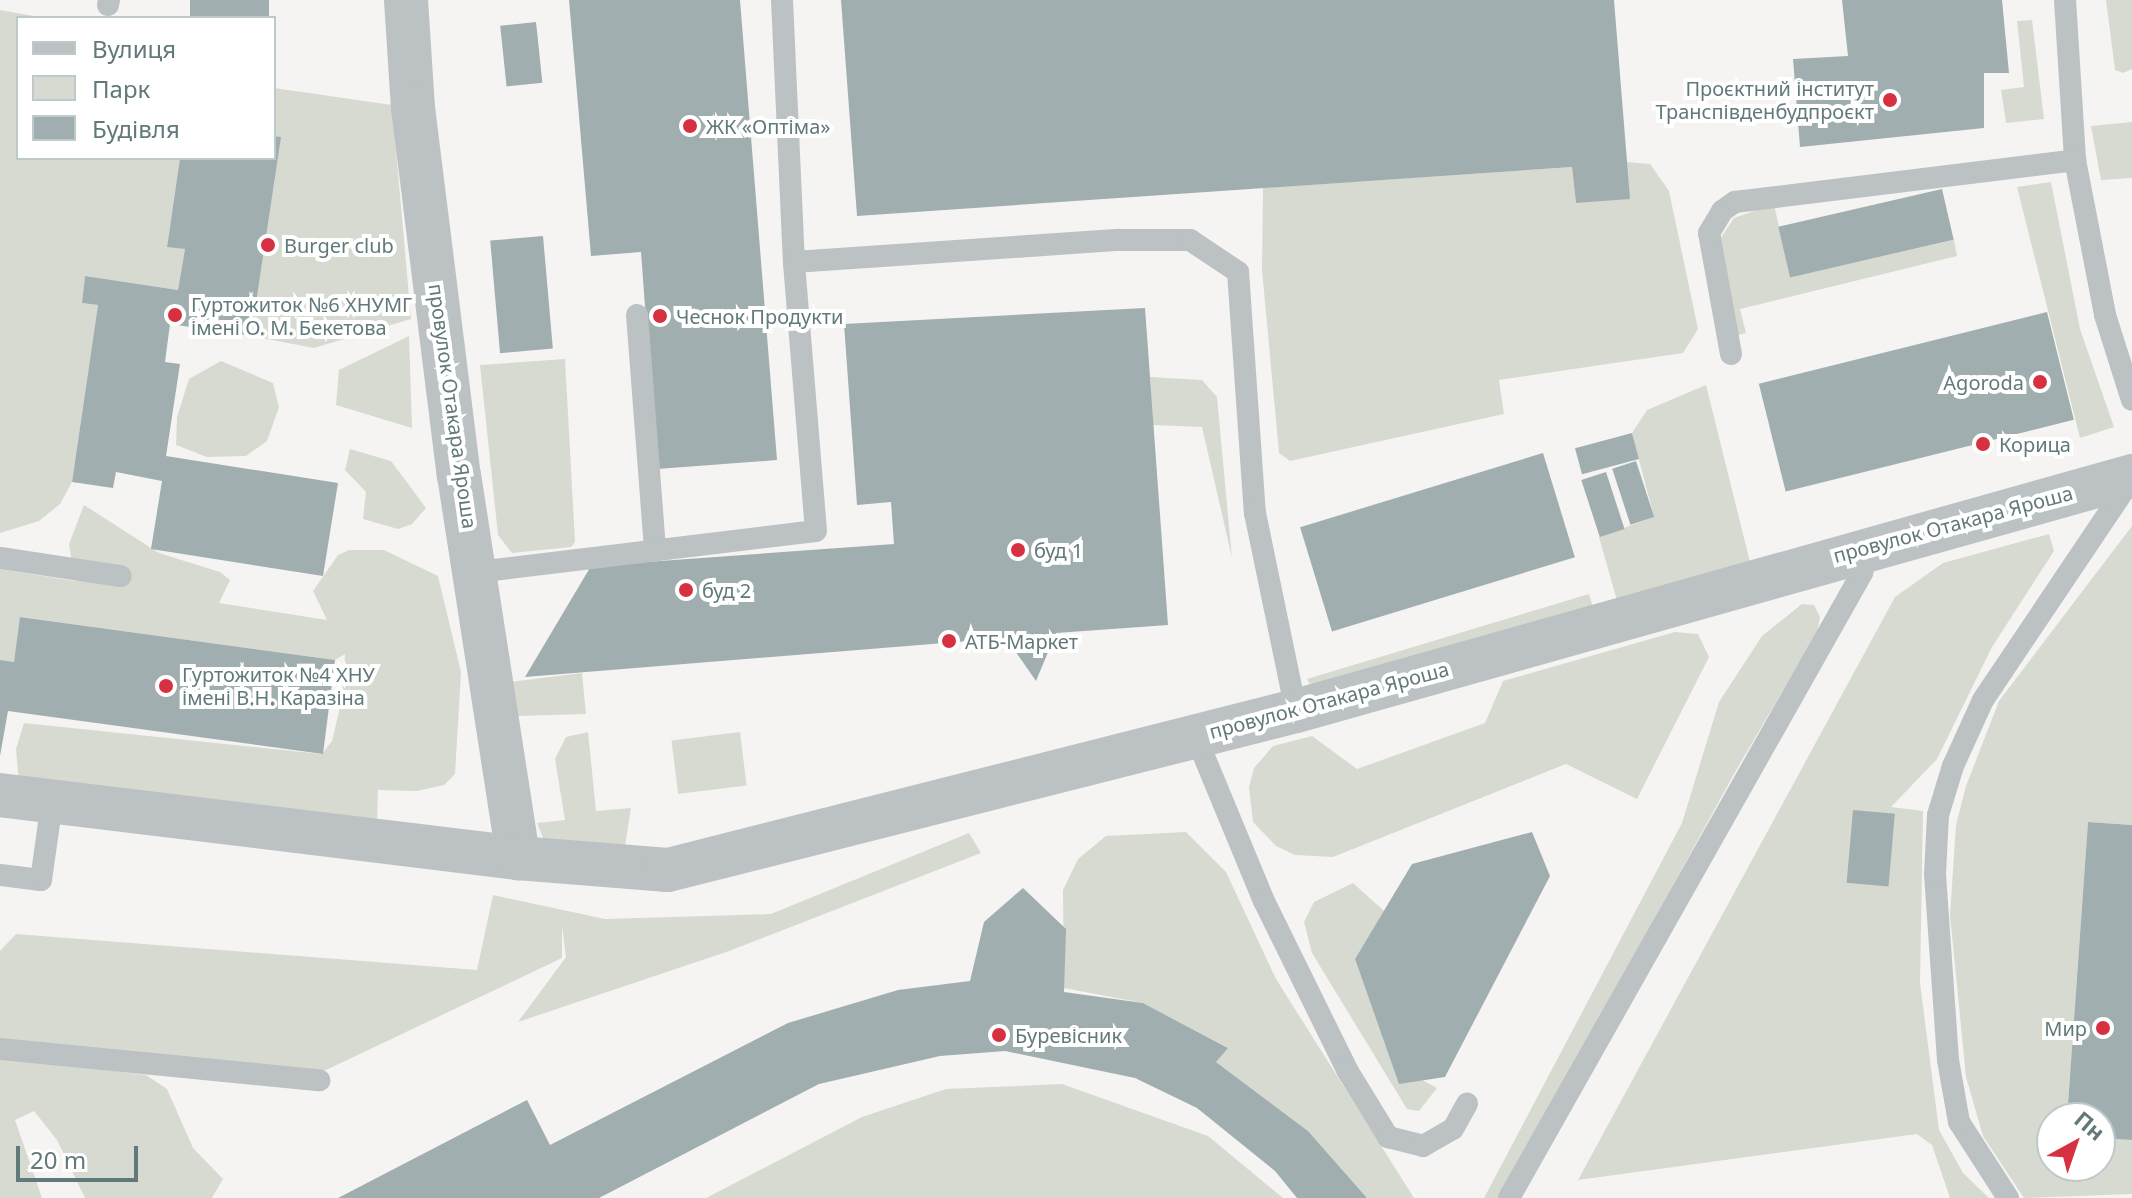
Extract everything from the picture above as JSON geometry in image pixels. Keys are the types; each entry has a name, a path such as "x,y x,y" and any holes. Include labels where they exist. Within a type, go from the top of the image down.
{"street":[{"name":"провулок Отакара Яроша","path":"406,0 413,108 459,475 477,572 518,858"},
{"name":"провулок Отакара Яроша","path":"0,795 518,858 668,870 1296,711 1869,546 2132,477"}],"lane":[{"path":"477,572 816,531 794,262 782,0"},
{"path":"2065,0 2075,160 2105,315 2132,400"},
{"path":"1731,354 1709,233 1722,211 1735,202 2075,160"},
{"path":"794,262 1119,240 1190,240 1238,272 1255,513 1296,711"},
{"path":"637,315 655,550"},
{"path":"2008,1198 1959,1122 1948,1060 1935,874 1938,815 1953,766 1983,700 2132,477"},
{"path":"1509,1198 1862,573 1869,546"},
{"path":"0,558 121,576"},
{"path":"1196,737 1264,901 1347,1070 1388,1137 1423,1146 1453,1129 1467,1104"},
{"path":"0,875 41,880 52,802"},
{"path":"0,1049 319,1080"}],"green space":[{"path":"2106,0 2132,0 2132,69 2123,73 2115,70"},
{"path":"0,10 34,16 16,16 16,160 180,160 167,246 185,249 178,290 85,276 82,303 98,305 72,482 60,504 39,521 0,533"},
{"path":"2032,20 2044,119 2006,123 2001,90 2024,87 2017,21"},
{"path":"276,88 392,105 411,319 314,348 251,336 280,137 276,136"},
{"path":"2132,122 2132,178 2101,180 2091,126"},
{"path":"1627,162 1650,164 1669,191 1698,329 1683,353 1499,380 1504,414 1290,461 1279,453 1262,270 1263,188 1572,167 1576,203"},
{"path":"2051,182 2080,329 2114,427 2080,438 2017,187"},
{"path":"1774,204 1790,277 1954,240 1957,256 1740,309 1746,333 1729,337 1718,242 1734,218"},
{"path":"409,336 412,428 336,405 339,370"},
{"path":"565,359 575,542 571,547 512,553 498,535 480,365"},
{"path":"221,361 273,383 279,407 267,441 246,456 207,457 176,445 177,417 189,379"},
{"path":"1150,377 1202,380 1217,397 1232,558 1202,427 1153,425"},
{"path":"1706,385 1750,562 1618,604 1599,537 1654,517 1632,433 1647,410"},
{"path":"350,449 391,461 426,508 412,524 398,529 363,519 366,492 345,470"},
{"path":"84,505 159,553 220,572 230,580 219,603 327,620 313,591 338,555 349,550 384,550 438,576 461,672 455,774 444,785 417,791 378,790 377,824 19,784 16,749 24,723 322,754 332,741 342,699 345,654 335,660 21,617 14,662 0,660 0,569 75,581 69,544"},
{"path":"2132,526 2132,825 2088,822 2068,1102 2036,1102 2036,1182 2116,1182 2116,1139 2132,1140 2132,1194 2024,1198 1983,1136 1966,1077 1950,915 1956,825 1966,786 1999,701"},
{"path":"2049,534 2054,551 1992,647 1937,759 1891,807 1923,811 1920,983 1939,1130 1963,1173 1989,1198 1950,1198 1932,1145 1917,1134 1578,1180 1895,597 1943,563"},
{"path":"1589,594 1595,614 1312,688 1307,679"},
{"path":"1802,604 1814,605 1820,617 1817,633 1739,765 1501,1198 1484,1198 1682,823 1719,702 1762,636"},
{"path":"1675,632 1698,634 1709,657 1637,799 1566,764 1333,857 1295,855 1276,846 1253,822 1249,787 1254,768 1273,746 1312,736 1357,769 1485,723 1503,681"},
{"path":"582,673 586,714 518,716 510,682"},
{"path":"588,732 596,811 631,808 624,852 544,840 537,823 565,820 555,759 566,737"},
{"path":"740,732 747,786 678,794 672,740"},
{"path":"1186,832 1226,872 1276,979 1414,1198 1367,1198 1308,1131 1216,1062 1227,1047 1143,1003 1064,988 1063,890 1078,859 1106,836"},
{"path":"969,833 981,853 729,951 518,1022 566,957 562,926 562,958 324,1071 0,1042 0,951 16,934 477,970 493,895 605,919 771,914"},
{"path":"1353,883 1384,911 1355,959 1399,1083 1422,1080 1437,1088 1419,1111 1407,1109 1312,953 1304,922 1314,902"},
{"path":"0,1057 146,1075 167,1089 193,1148 223,1179 212,1198 85,1198 57,1140 34,1111 15,1120 42,1198 0,1198"},
{"path":"1062,1084 1208,1136 1283,1198 706,1198 862,1117 946,1089"}],"building":[{"path":"190,0 269,0 269,16 190,16"},
{"name":"ЖК «Оптіма»","path":"569,0 740,0 777,460 657,469 641,252 591,256"},
{"path":"841,0 1614,0 1630,199 1576,203 1572,167 857,216"},
{"name":"Проєктний інститут Транспівденбудпроєкт","path":"1842,0 2002,0 2009,73 1984,73 1984,128 1800,147 1793,59 1848,56"},
{"path":"536,22 542,83 507,86 500,26"},
{"name":"Гуртожиток №6 ХНУМГ імені О. М. Бекетова","path":"276,136 281,137 251,336 170,324 165,362 180,364 166,456 338,483 323,576 151,549 162,481 116,472 113,488 72,482 98,305 82,303 85,276 178,290 185,249 167,247 180,160 276,160"},
{"path":"1942,189 1954,240 1790,277 1778,227"},
{"path":"543,236 553,349 500,353 490,241"},
{"path":"1145,308 1168,625 1056,633 1036,681 1006,638 525,677 591,566 894,544 891,502 857,505 844,324"},
{"path":"2047,312 2074,420 1786,492 1759,384"},
{"path":"1632,433 1639,459 1582,474 1575,448"},
{"path":"1543,453 1575,557 1332,631 1300,527"},
{"path":"1636,461 1654,517 1630,525 1612,469"},
{"path":"1606,472 1625,529 1600,537 1581,480"},
{"name":"Гуртожиток №4 ХНУ імені В.Н. Каразіна","path":"20,617 335,660 323,754 8,711 0,756 0,660 14,662"},
{"path":"1853,810 1895,814 1888,886 1847,883"},
{"name":"Мир","path":"2088,822 2132,825 2132,1140 2116,1139 2116,1102 2068,1102"},
{"path":"1532,832 1550,876 1445,1077 1399,1084 1355,959 1412,864"},
{"path":"1023,888 1066,929 1064,992 1143,1003 1228,1048 1216,1062 1308,1131 1367,1198 1297,1198 1275,1171 1197,1108 1135,1078 1005,1051 940,1056 819,1084 599,1198 338,1198 527,1100 550,1145 788,1023 898,990 970,981 984,922"}],"place":[{"name":"Проєктний інститут Транспівденбудпроєкт","path":"1890,100"},
{"name":"ЖК «Оптіма»","path":"690,126"},
{"name":"Burger club","path":"268,245"},
{"name":"Гуртожиток №6 ХНУМГ імені О. М. Бекетова","path":"175,315"},
{"name":"Чеснок Продукти","path":"660,316"},
{"name":"Agoroda","path":"2040,382"},
{"name":"Корица","path":"1983,444"},
{"name":"буд 1","path":"1018,550"},
{"name":"буд 2","path":"686,590"},
{"name":"АТБ-Маркет","path":"949,641"},
{"name":"Гуртожиток №4 ХНУ імені В.Н. Каразіна","path":"166,686"},
{"name":"Мир","path":"2103,1028"},
{"name":"Буревісник","path":"999,1035"}]}
